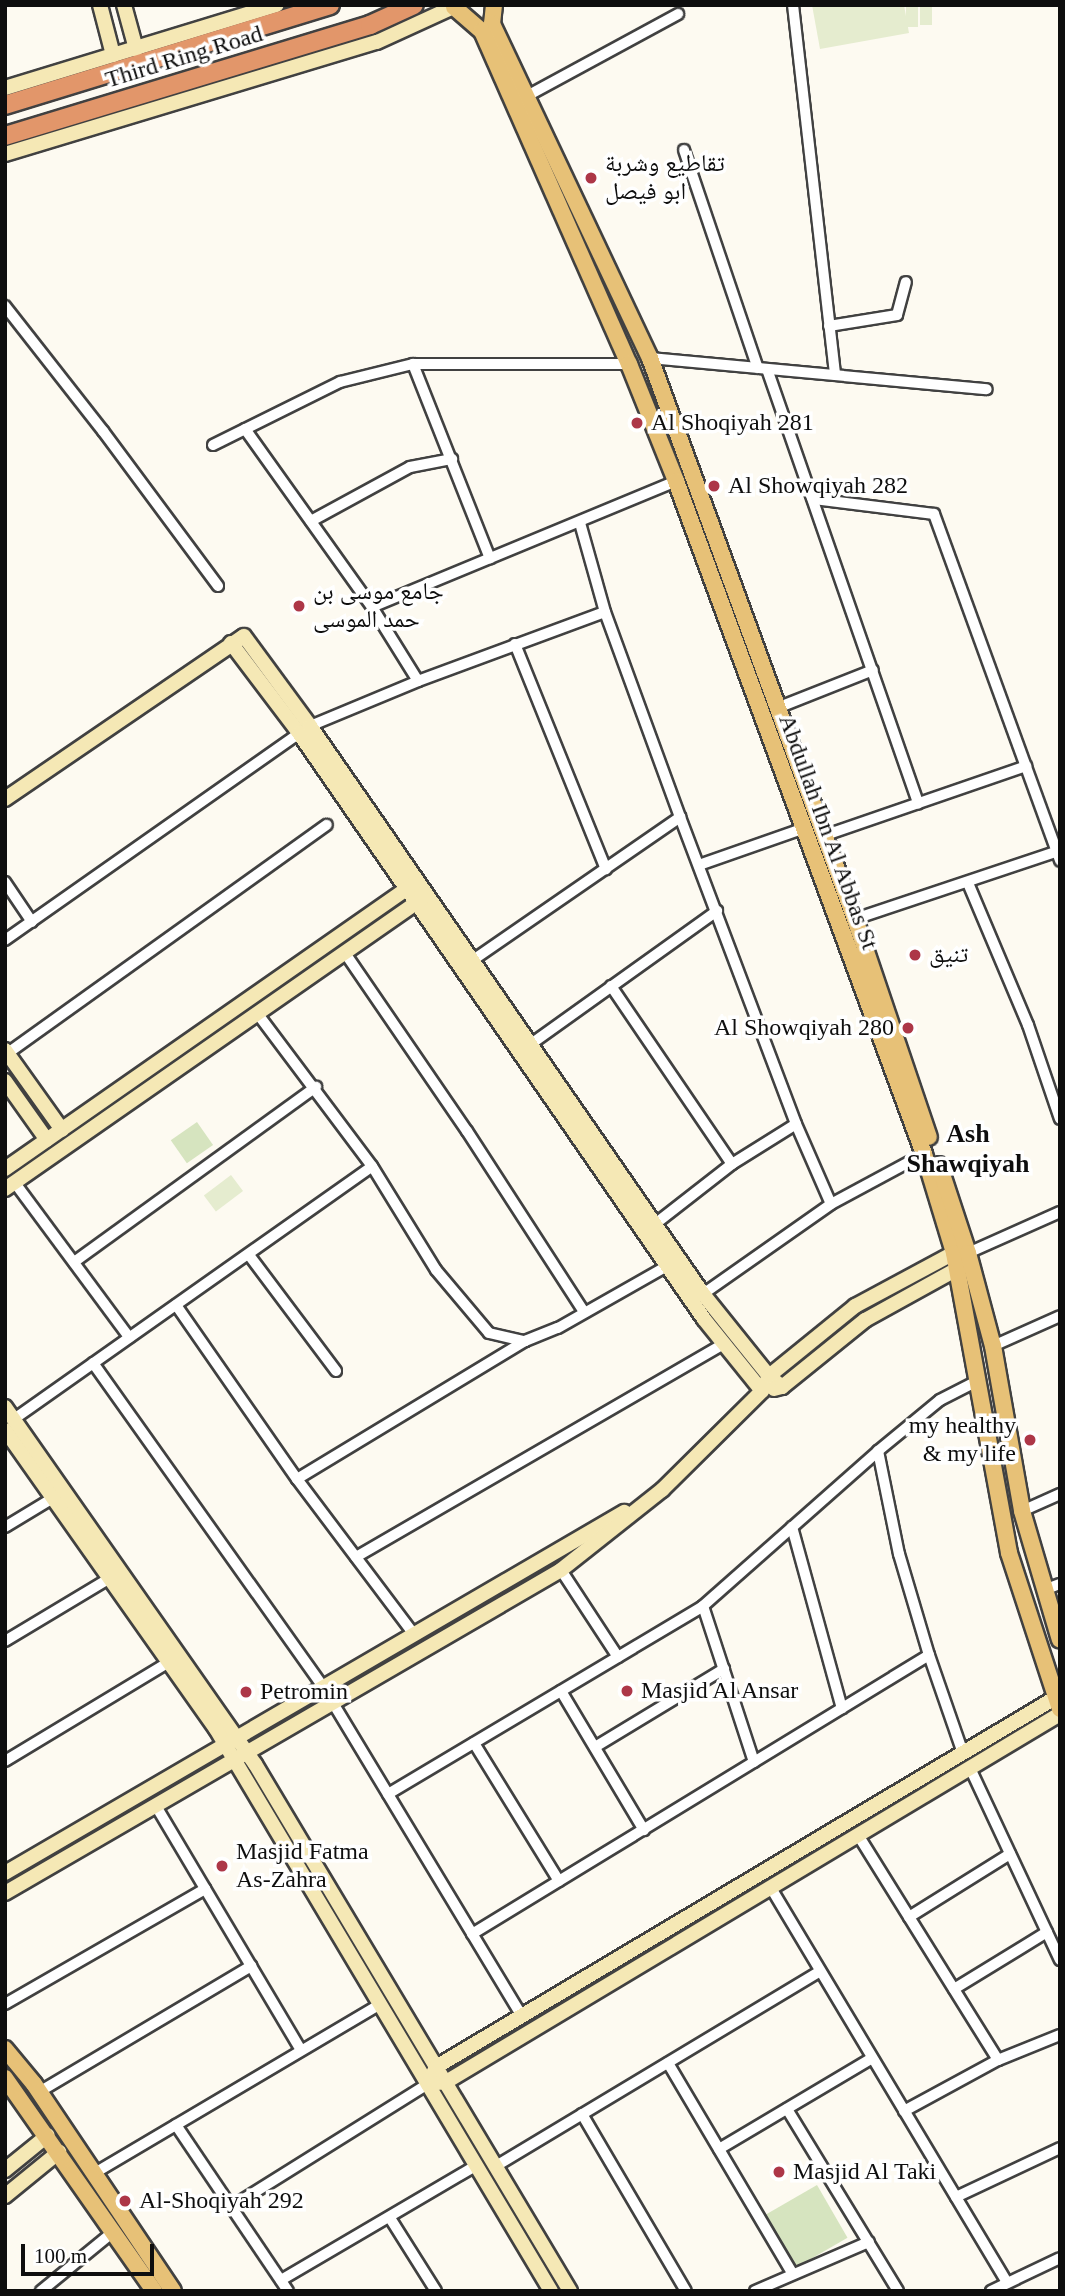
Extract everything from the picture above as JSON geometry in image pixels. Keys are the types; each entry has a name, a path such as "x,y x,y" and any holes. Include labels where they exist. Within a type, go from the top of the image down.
{"highway":[{"name":"Third Ring Road","path":"5,105 330,5"},
{"name":"Third Ring Road","path":"5,136 370,25 414,5"}],"main road":[{"name":"Abdullah Ibn Al Abbas St","path":"494,5 492,24 650,358 855,919 960,1258 1009,1553 1058,1707"},
{"name":"Abdullah Ibn Al Abbas St","path":"456,6 482,32 629,364 676,481 802,829 925,1154 993,1346 1022,1511 1060,1640"},
{"path":"5,2049 39,2092 173,2291"},
{"path":"6,2081 48,2136 153,2291"}],"street":[{"path":"100,5 113,55"},
{"path":"124,5 136,49"},
{"path":"5,88 277,5"},
{"path":"793,5 835,375"},
{"path":"5,154 377,42 456,6"},
{"path":"527,96 678,14"},
{"path":"684,150 814,499 918,803"},
{"path":"829,326 897,315 906,282"},
{"path":"5,306 103,431 218,586"},
{"path":"650,358 988,389"},
{"path":"413,363 490,558"},
{"path":"213,445 340,382 413,363 629,364"},
{"path":"245,429 372,607 418,681"},
{"path":"311,522 410,467 453,459"},
{"path":"372,607 676,481"},
{"path":"814,499 934,514 1058,856 855,919"},
{"path":"580,523 605,611 680,817 796,1124 831,1204"},
{"path":"5,940 304,730 418,681 605,611"},
{"path":"5,799 231,643 304,730 422,899 667,1266 762,1391"},
{"path":"515,644 607,869"},
{"path":"777,708 873,670"},
{"path":"823,836 1026,766"},
{"path":"473,960 680,817"},
{"path":"62,1130 6,1052 327,825"},
{"path":"699,865 802,829"},
{"path":"5,882 32,922"},
{"path":"968,883 1028,1025 1060,1119"},
{"path":"5,1169 412,885"},
{"path":"422,899 473,960 703,1294 769,1376 782,1387"},
{"path":"129,1338 74,1262 10,1186 422,899"},
{"path":"531,1044 717,911"},
{"path":"345,953 467,1131 584,1312"},
{"path":"611,986 732,1164"},
{"path":"257,1013 316,1087 372,1167 436,1270 489,1333 525,1341"},
{"path":"5,1081 47,1140"},
{"path":"74,1262 316,1087"},
{"path":"655,1224 732,1164 796,1124"},
{"path":"703,1294 831,1204 925,1154"},
{"path":"8,1418 93,1363 372,1167"},
{"path":"5,1893 561,1570 662,1490 762,1391 769,1376 855,1306 1060,1212"},
{"path":"249,1255 335,1371"},
{"path":"762,1391 782,1387 865,1320 960,1258"},
{"path":"297,1479 525,1341 558,1328 667,1266"},
{"path":"176,1304 297,1479 413,1633"},
{"path":"993,1346 1060,1316"},
{"path":"356,1558 724,1344"},
{"path":"93,1363 323,1687"},
{"path":"388,1794 703,1606 878,1451 940,1400 979,1380"},
{"path":"8,1418 53,1498 169,1662 231,1741"},
{"path":"8,1418 241,1756 446,2082 570,2291"},
{"path":"878,1451 899,1554 962,1753"},
{"path":"5,1873 662,1490"},
{"path":"1022,1511 1060,1494"},
{"path":"5,1527 53,1498"},
{"path":"792,1527 842,1709"},
{"path":"561,1570 618,1657"},
{"path":"5,1641 110,1577"},
{"path":"1044,1590 1060,1584"},
{"path":"703,1606 754,1762"},
{"path":"472,1934 929,1655"},
{"path":"5,1761 169,1662"},
{"path":"595,1747 724,1669"},
{"path":"561,1691 644,1830"},
{"path":"333,1703 522,2016"},
{"path":"428,2084 436,2067 962,1753 1058,1707"},
{"path":"231,2207 428,2084 446,2082 970,1768 1058,1707"},
{"path":"474,1742 559,1881"},
{"path":"241,1756 381,2004 551,2291"},
{"path":"970,1768 1060,1960"},
{"path":"156,1805 301,2050"},
{"path":"858,1835 998,2060"},
{"path":"909,1917 1010,1854"},
{"path":"771,1888 1007,2283"},
{"path":"5,2004 205,1889"},
{"path":"954,1989 1047,1933"},
{"path":"39,2092 251,1966"},
{"path":"496,2165 820,1971"},
{"path":"93,2174 381,2004"},
{"path":"904,2112 998,2060 1060,2035"},
{"path":"719,2149 872,2058"},
{"path":"667,2063 793,2274"},
{"path":"787,2109 898,2291"},
{"path":"582,2114 687,2291"},
{"path":"176,2125 288,2291"},
{"path":"5,2170 48,2136"},
{"path":"956,2197 1060,2148"},
{"path":"5,2196 59,2152"},
{"path":"24,2155 37,2159 38,2169"},
{"path":"281,2280 477,2165"},
{"path":"390,2218 436,2291"},
{"path":"41,2291 113,2232"},
{"path":"755,2291 869,2242"},
{"path":"991,2291 1060,2259"}],"green space":[{"path":"812,5 904,5 909,33 820,49"},
{"path":"906,5 918,5 918,27 906,27"},
{"path":"920,5 932,5 932,25 920,25"},
{"path":"197,1122 213,1145 187,1163 171,1140"},
{"path":"231,1175 243,1191 216,1211 204,1195"},
{"path":"817,2185 848,2238 795,2268 764,2216"}],"place":[{"name":"تقاطيع وشربة ابو فيصل","path":"591,178"},
{"name":"Al Shoqiyah 281","path":"637,423"},
{"name":"Al Showqiyah 282","path":"714,486"},
{"name":"جامع موسى بن حمد الموسى","path":"299,606"},
{"name":"تنيق","path":"915,955"},
{"name":"Al Showqiyah 280","path":"908,1028"},
{"name":"my healthy & my life","path":"1030,1440"},
{"name":"Masjid Al Ansar","path":"627,1691"},
{"name":"Petromin","path":"246,1692"},
{"name":"Masjid Fatma As-Zahra","path":"222,1866"},
{"name":"Masjid Al Taki","path":"779,2172"},
{"name":"Al-Shoqiyah 292","path":"125,2201"}],"district":[{"name":"Ash Shawqiyah","path":"968,1149"}]}
